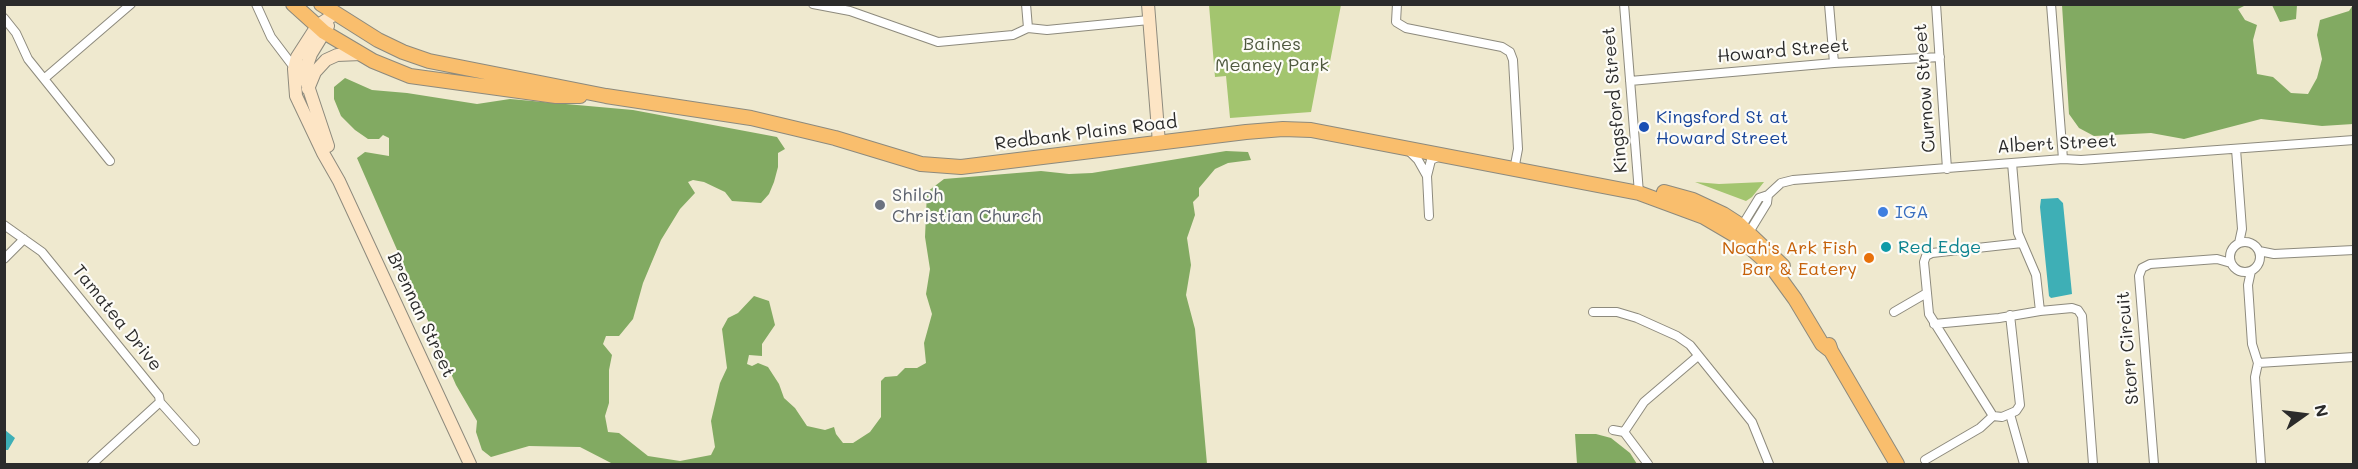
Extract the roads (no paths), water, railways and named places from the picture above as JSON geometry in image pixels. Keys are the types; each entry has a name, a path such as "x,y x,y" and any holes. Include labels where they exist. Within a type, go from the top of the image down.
{"main road":[{"name":"Redbank Plains Road","path":"293,4 320,29 361,54 410,76 556,96 606,96"},
{"name":"Redbank Plains Road","path":"321,4 378,40 429,61 606,96 762,120 835,138 921,164 961,167 1246,132 1311,130 1639,193 1658,190 1693,200 1723,214 1771,266 1796,299 1822,344 1831,351 1897,465"}],"street":[{"path":"45,78 131,4"},
{"name":"Brennan Street","path":"256,4 271,37 299,71 308,89 339,181"},
{"path":"813,4 850,11 938,42 1012,35 1028,28 1047,30 1149,20"},
{"path":"1026,4 1028,28"},
{"path":"1148,4 1159,143"},
{"path":"1397,4 1396,22 1406,28 1502,47 1510,52 1513,60 1518,149 1514,170"},
{"name":"Kingsford Street","path":"1624,4 1639,193"},
{"path":"1829,4 1834,63"},
{"name":"Curnow Street","path":"1936,4 1947,169"},
{"path":"2051,4 2063,159"},
{"name":"Brennan Street","path":"335,14 302,48 296,96 339,181 470,465"},
{"path":"4,18 16,33 28,59 110,160"},
{"name":"Brennan Street","path":"299,71 311,54 320,29"},
{"path":"280,49 291,52 302,48"},
{"path":"308,89 315,72 326,60 337,56 361,54"},
{"name":"Howard Street","path":"1630,81 1834,63 1940,57"},
{"name":"Albert Street","path":"1742,232 1759,198 1768,195 1781,183 1792,180 2012,162 2081,160 2354,140"},
{"path":"1406,147 1418,160 1427,176"},
{"path":"2236,149 2244,243 2259,256"},
{"path":"1428,216 1427,176 1431,160 1443,155"},
{"path":"2012,162 2018,233 2036,275 2040,311"},
{"name":"Tamatea Drive","path":"4,225 42,252 159,396 160,402 195,441"},
{"path":"4,259 24,238"},
{"path":"1993,416 1926,308 1926,256 1932,253 2022,243"},
{"path":"2244,243 2231,258 2246,271 2252,344 2258,363 2255,377 2261,465"},
{"path":"2246,271 2259,256 2354,250"},
{"name":"Storr Circuit","path":"2154,465 2139,276 2142,268 2150,264 2231,258"},
{"path":"1894,312 1925,294"},
{"path":"1934,324 2040,311 2072,308 2078,310 2082,316 2093,465"},
{"path":"1593,312 1617,312 1653,324 1690,345 1752,422 1769,465"},
{"path":"1925,460 1980,428 1993,416 2002,417 2010,414 2020,405 2010,315"},
{"path":"1624,432 1644,402 1698,356"},
{"path":"2258,363 2354,357"},
{"path":"92,465 160,402"},
{"path":"2010,414 2024,465"},
{"path":"1613,430 1624,432 1648,465"}],"water":[{"path":"2058,198 2063,203 2072,294 2051,298 2040,207 2041,199"},
{"path":"5,430 15,438 8,450 5,450"}],"place":[{"name":"Kingsford St at Howard Street","path":"1644,127"},
{"name":"Shiloh Christian Church","path":"880,205"},
{"name":"IGA","path":"1883,212"},
{"name":"Red Edge","path":"1886,247"},
{"name":"Noah's Ark Fish Bar & Eatery","path":"1869,258"}],"park label":[{"name":"Baines Meaney Park","path":"1272,54"}]}
